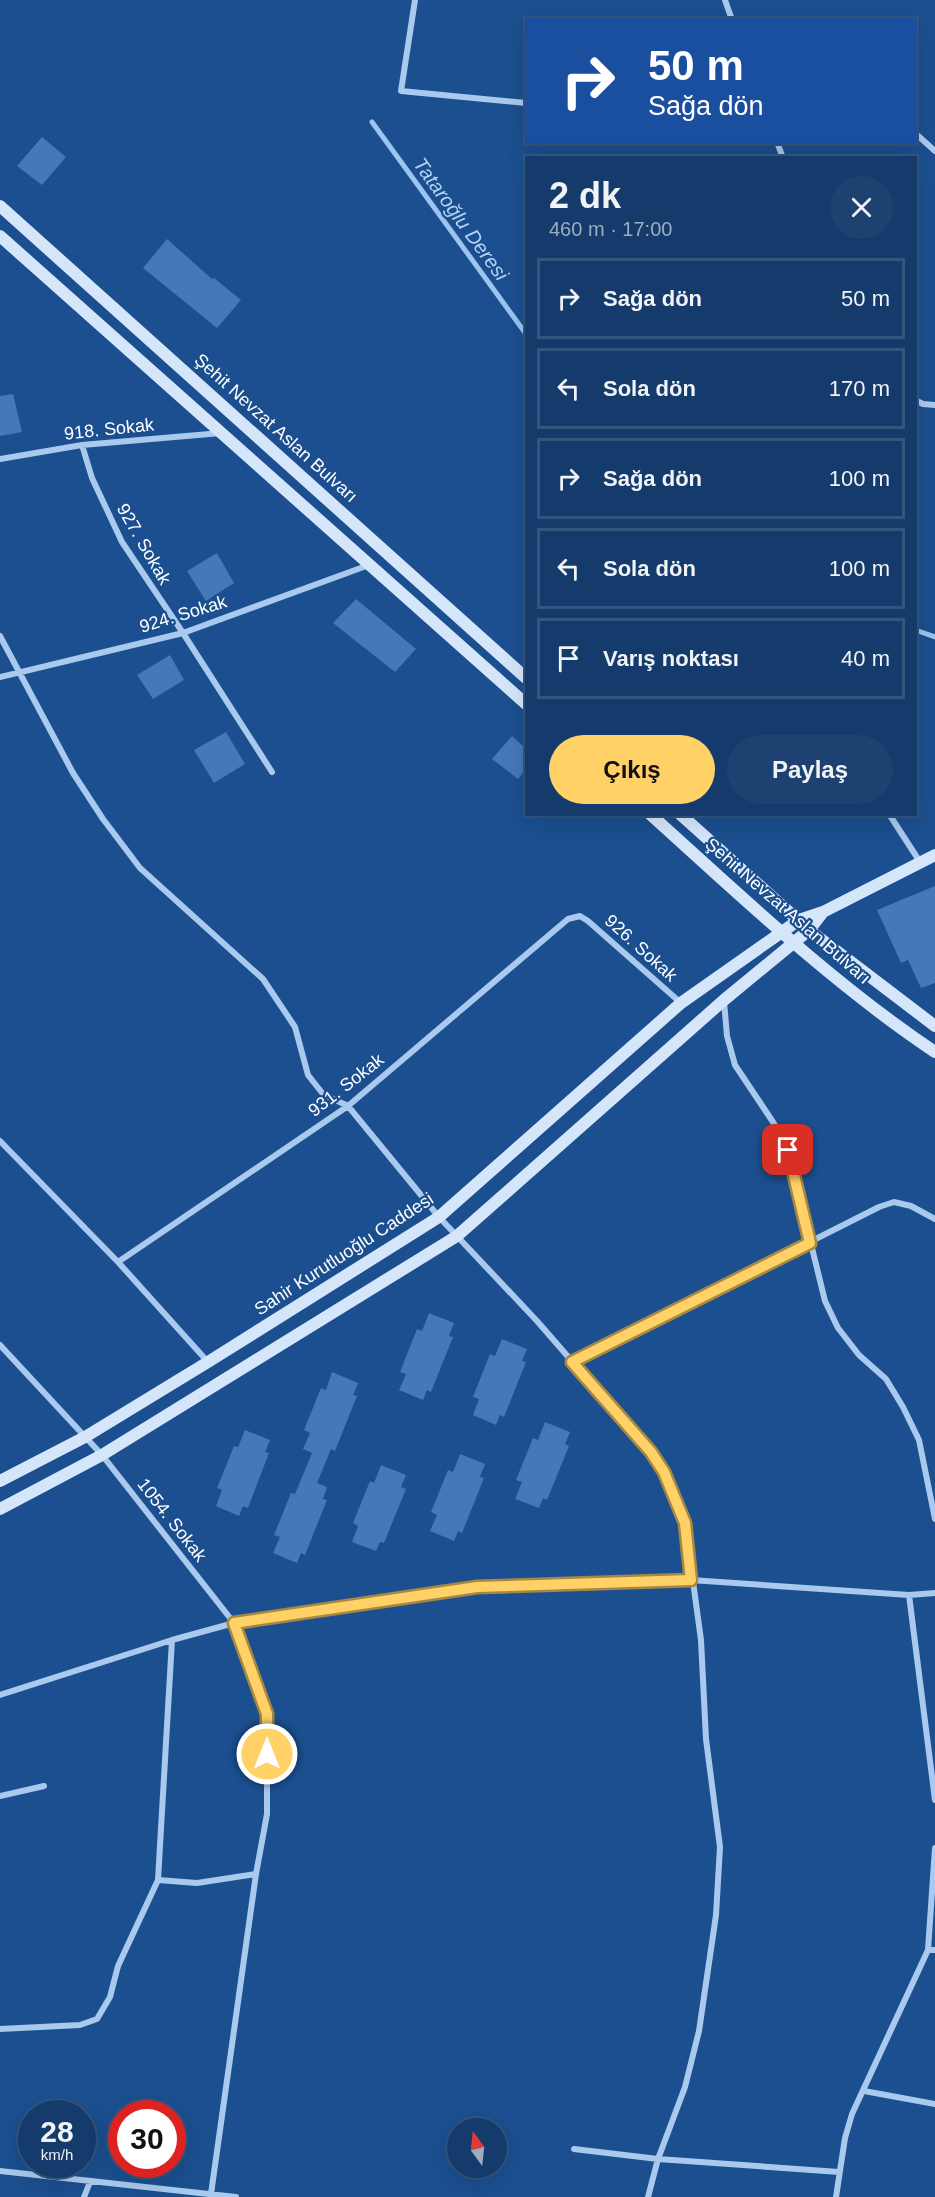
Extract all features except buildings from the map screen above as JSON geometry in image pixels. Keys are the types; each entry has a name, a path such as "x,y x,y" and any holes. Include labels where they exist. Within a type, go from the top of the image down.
{"street":[{"path":"415,0 401,91 525,103"},
{"path":"725,0 731,18"},
{"path":"917,136 935,151"},
{"name":"Şehit Nevzat Aslan Bulvarı","path":"0,206 525,677"},
{"path":"0,236 525,703"},
{"path":"917,401 935,405"},
{"name":"918. Sokak","path":"0,459 82,445 222,432"},
{"name":"927. Sokak","path":"82,445 92,478 122,542 272,772"},
{"name":"924. Sokak","path":"0,677 183,633 370,565"},
{"path":"0,636 74,773 103,819 140,868 264,980 295,1027 308,1075 323,1094 348,1106 439,1217 572,1362 651,1452 664,1472 685,1523 700,1640 706,1739 720,1858 716,1915 699,2031 685,2086 658,2159 648,2197"},
{"name":"Şehit Nevzat Aslan Bulvarı","path":"652,816 793,944 859,997 935,1052"},
{"name":"Şehit Nevzat Aslan Bulvarı","path":"682,816 809,930 935,1026"},
{"path":"890,816 920,862"},
{"name":"Sahir Kurutluoğlu Caddesi","path":"0,1481 85,1437 439,1217 681,1003 799,920 823,912 935,855"},
{"path":"0,1509 102,1455 457,1236 724,1000 809,930 823,912"},
{"name":"931. Sokak","path":"118,1262 348,1106 563,922 580,916"},
{"name":"926. Sokak","path":"580,916 681,1003"},
{"path":"724,1000 727,1036 735,1065 773,1122 788,1150 825,1301 838,1328 859,1355 886,1379 903,1407 918,1440 935,1519"},
{"path":"0,1140 118,1262 208,1362"},
{"path":"572,1362 879,1207 894,1202 911,1206 935,1219"},
{"name":"1054. Sokak","path":"0,1345 102,1455 234,1623 267,1714 267,1814 256,1874 211,2194"},
{"path":"0,1695 172,1640 234,1623 477,1587 691,1580 909,1595 935,1593"},
{"path":"909,1595 935,1800"},
{"path":"0,2029 80,2025 97,2019 110,1997 118,1966 158,1880 172,1640"},
{"path":"0,1796 44,1786"},
{"path":"836,2197 845,2138 852,2114 932,1950 935,1848"},
{"path":"158,1880 197,1883 256,1874"},
{"path":"864,2091 935,2104"},
{"path":"574,2149 658,2159 839,2172"},
{"path":"0,2171 189,2195 211,2194 236,2197"},
{"path":"84,2197 90,2182"}],"waterway":[{"name":"Tataroğlu Deresi","path":"372,122 525,333"},
{"name":"Tataroğlu Deresi","path":"917,631 935,637"}],"route":[{"path":"267,1754 267,1714 234,1623 477,1587 691,1580 685,1523 664,1472 651,1452 572,1362 810,1243 788,1150"}]}
